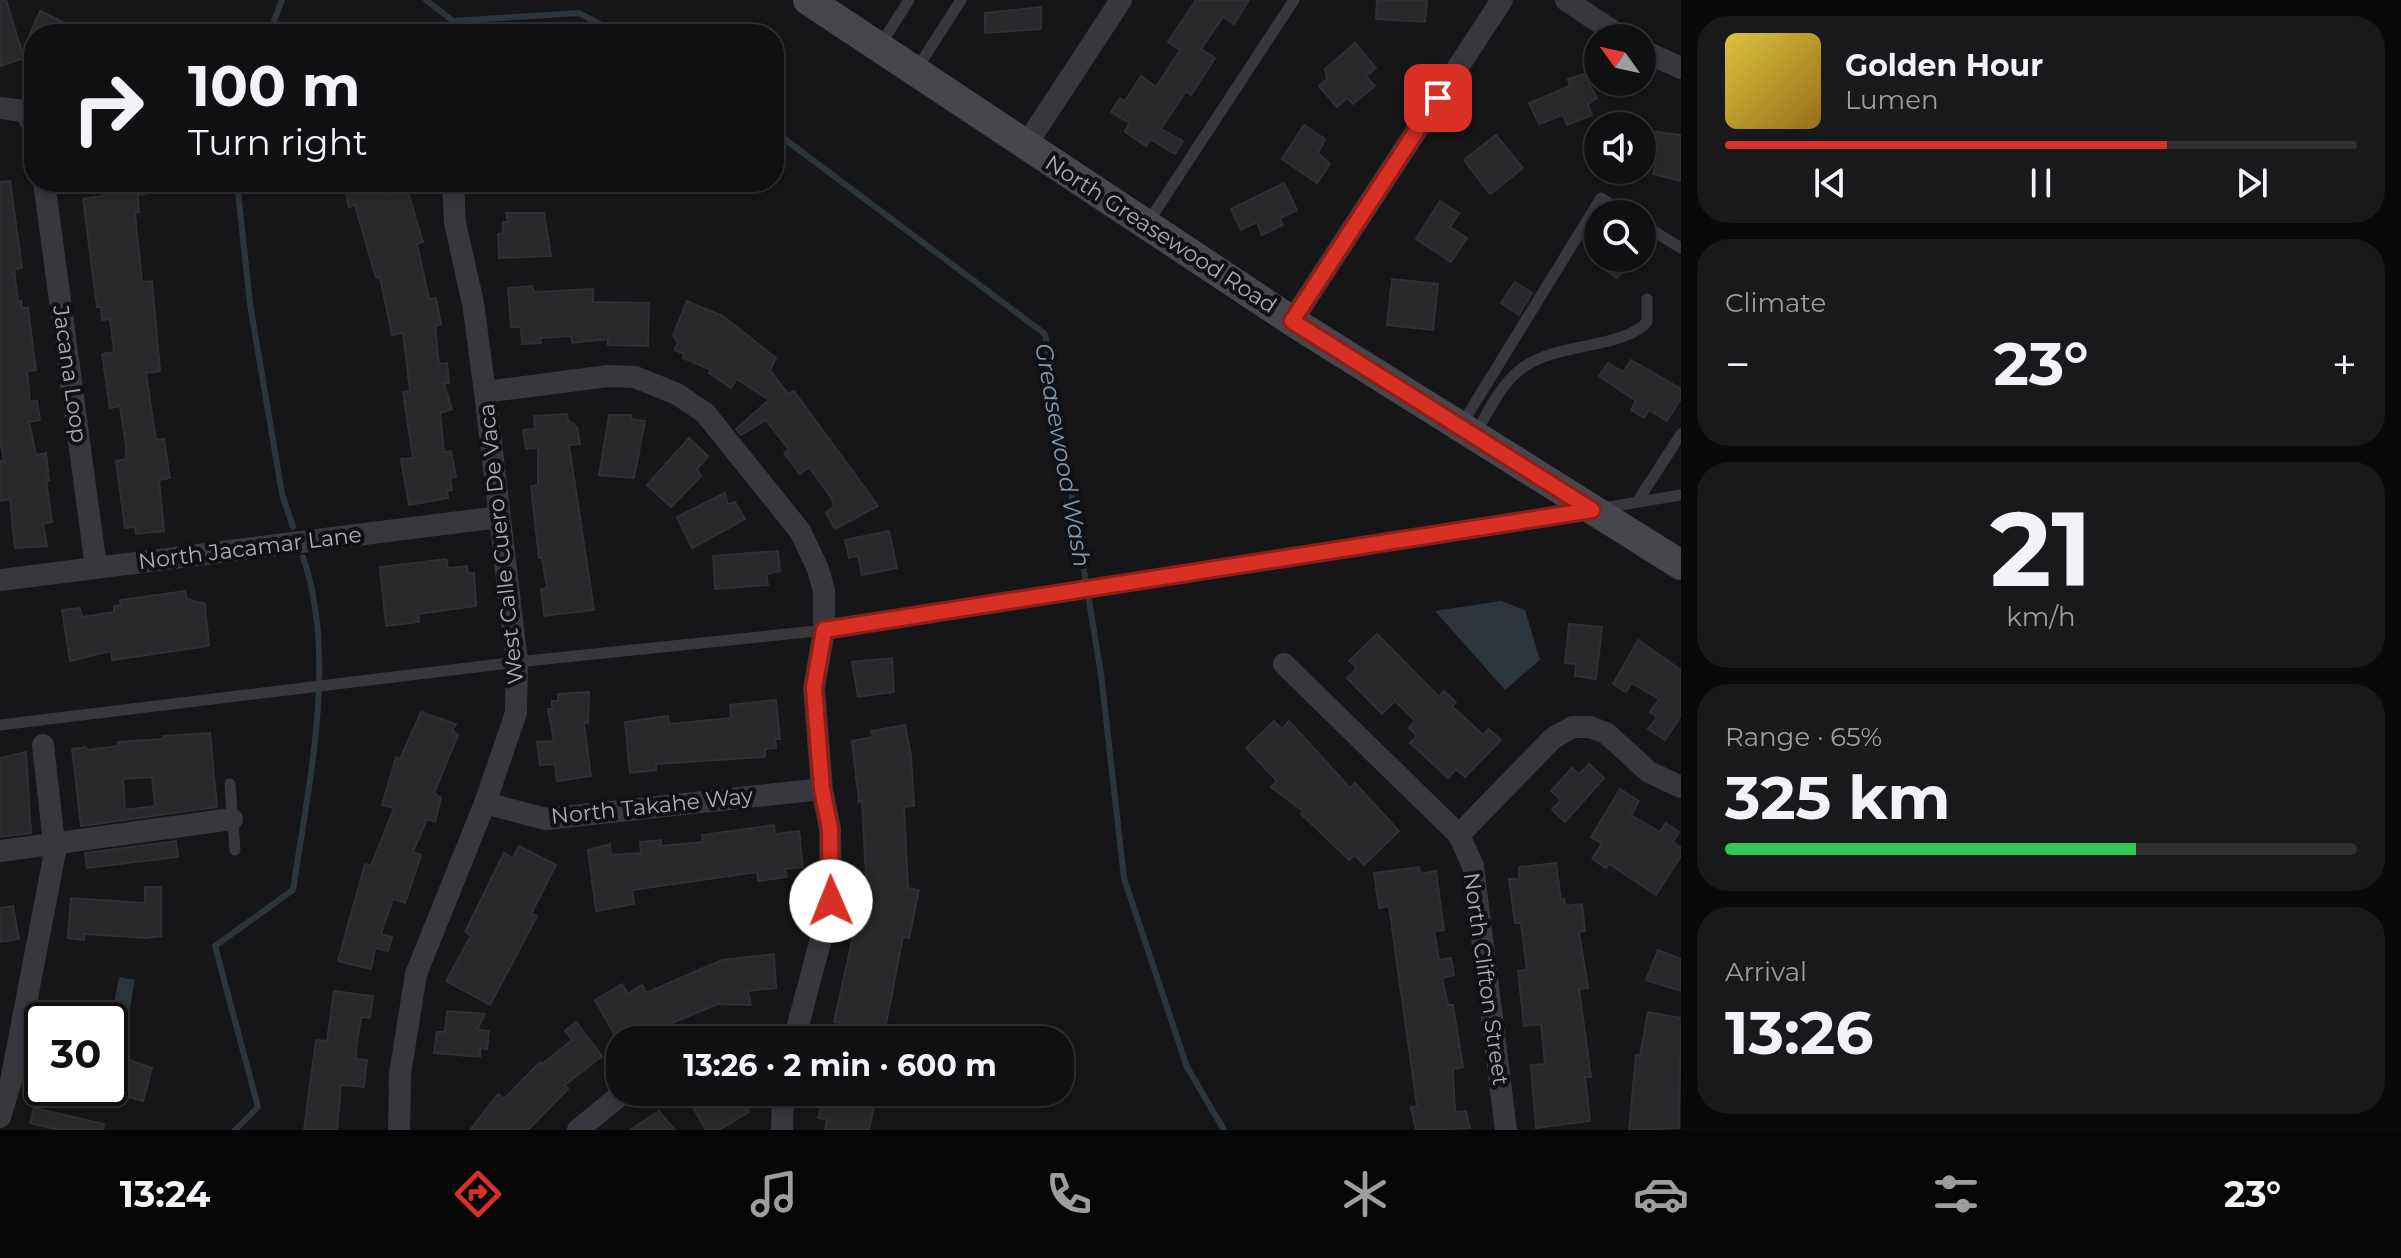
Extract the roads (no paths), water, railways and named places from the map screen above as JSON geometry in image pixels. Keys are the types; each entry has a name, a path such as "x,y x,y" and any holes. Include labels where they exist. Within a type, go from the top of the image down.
{"street":[{"name":"North Greasewood Road","path":"808,0 1292,321 1681,565"},
{"path":"1026,145 1121,0"},
{"path":"1292,321 1502,0"},
{"path":"1566,0 1602,24"},
{"path":"1656,56 1681,68"},
{"path":"0,108 24,111"},
{"name":"Jacana Loop","path":"45,192 96,567"},
{"name":"West Calle Cuero De Vaca","path":"399,1130 400,1074 416,974 485,803 516,713 517,662 485,392 473,303 455,223 453,192"},
{"path":"485,392 608,376 635,377 677,394 705,413 800,531 818,569 824,591 824,630 814,688 822,789 830,829 831,901 797,1026"},
{"name":"North Jacamar Lane","path":"0,580 499,517"},
{"name":"North Clifton Street","path":"1284,664 1459,835 1473,866 1506,1130"},
{"path":"1459,835 1553,738 1578,721 1606,733 1649,772 1681,787"},
{"path":"0,1117 11,1081 54,845 43,745"},
{"name":"North Takahe Way","path":"485,803 546,819 822,789"},
{"path":"0,851 232,819"},
{"path":"578,1130 607,1106"},
{"path":"782,1130 783,1106"}],"lane":[{"path":"879,47 909,0"},
{"path":"916,72 961,0"},
{"path":"1147,225 1294,0"},
{"path":"1467,431 1584,228"},
{"path":"1656,233 1681,248"},
{"path":"1467,431 1523,367 1580,344 1629,336 1639,331 1647,322 1647,299"},
{"path":"1637,502 1681,434"},
{"path":"0,725 517,662 824,630 1681,495"},
{"path":"230,784 235,850"}],"waterway":[{"path":"273,24 282,0"},
{"name":"Greasewood Wash","path":"426,0 453,21 579,13 600,24"},
{"name":"Greasewood Wash","path":"784,138 1045,334 1101,674 1124,878 1187,1067 1224,1130"},
{"path":"238,192 250,304 282,494 293,527"},
{"path":"235,1130 258,1107 215,946 293,890 312,766 319,680 313,596 303,557"}]}
